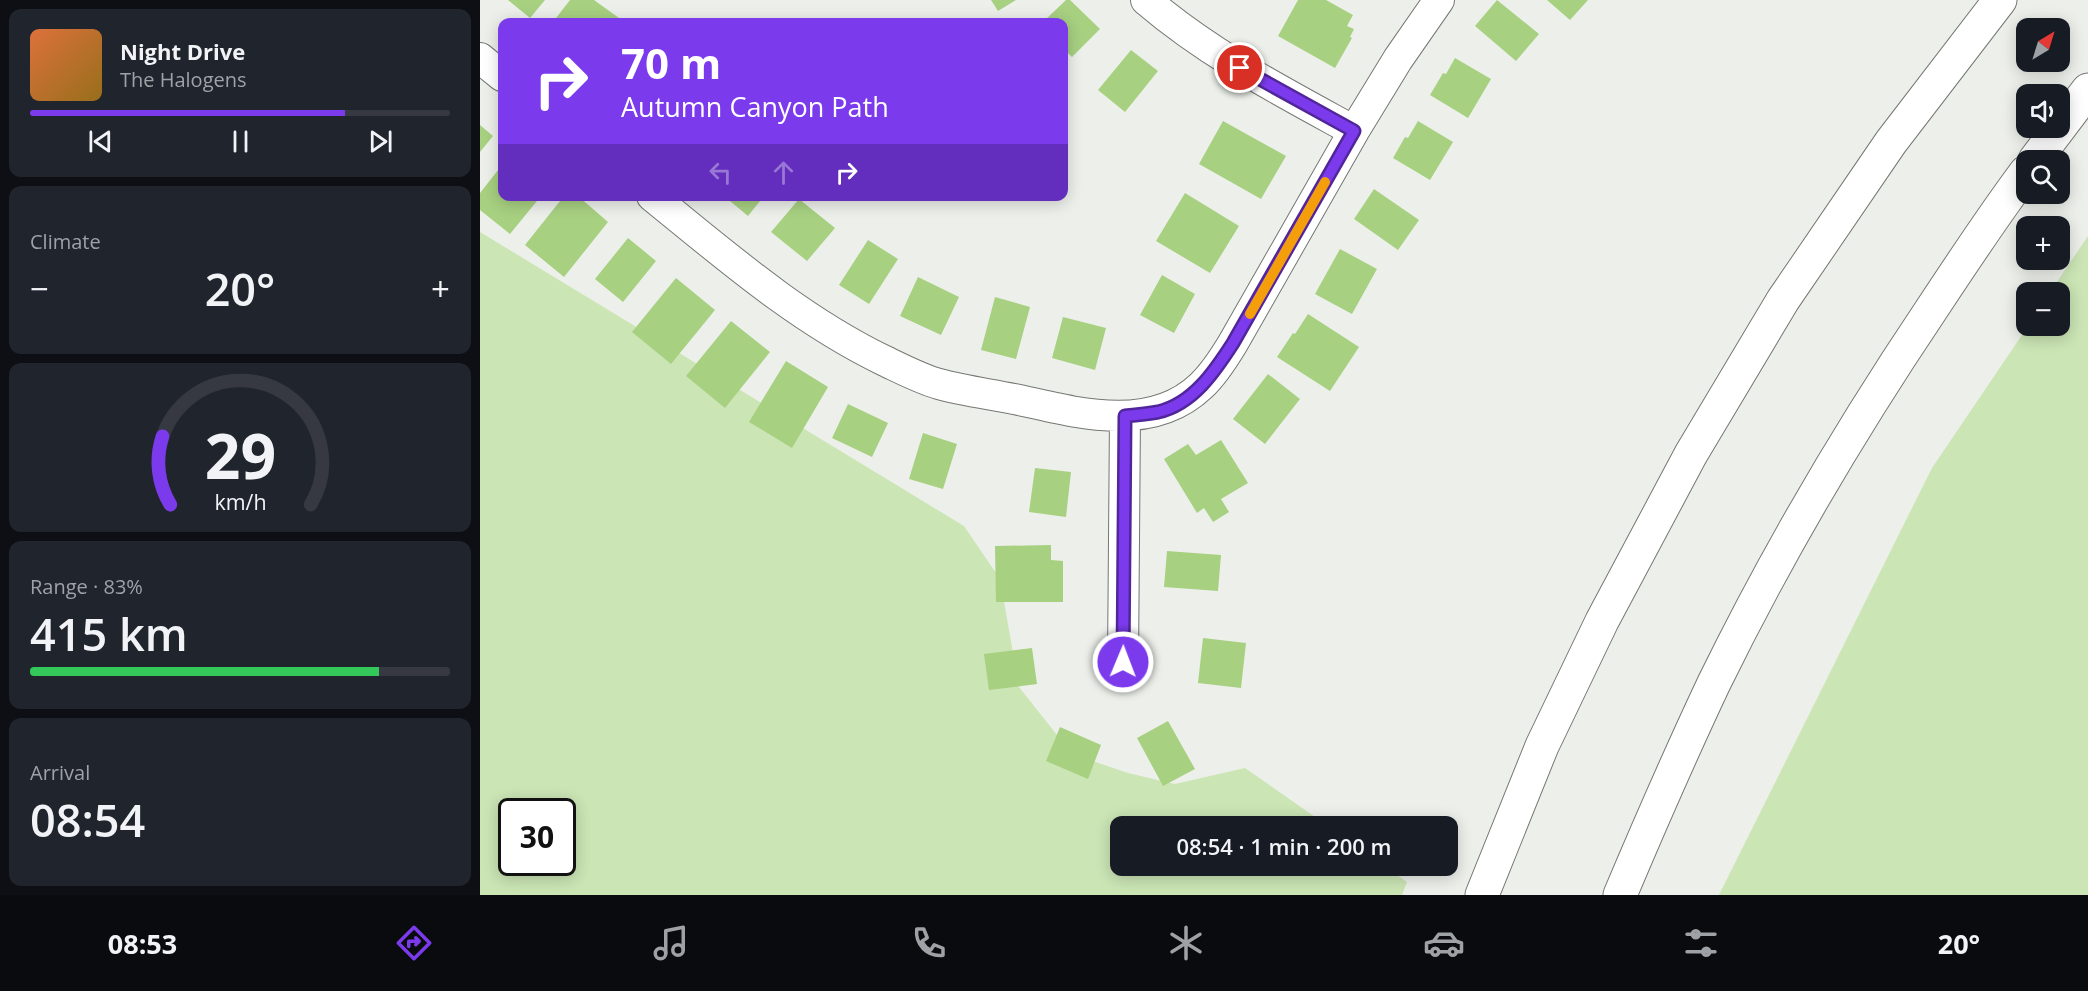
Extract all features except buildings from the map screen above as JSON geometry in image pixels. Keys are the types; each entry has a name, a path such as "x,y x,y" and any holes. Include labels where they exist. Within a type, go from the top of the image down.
{"highway":[{"path":"1482,895 1542,746 1602,621 1691,454 1783,300 1891,142 2000,0"},
{"path":"2043,150 2088,90"},
{"path":"1620,895 1658,805 1715,682 1799,523 1890,371 1993,216 2016,185"}],"street":[{"path":"1146,0 1201,44 1354,131"},
{"path":"658,201 752,277 805,316 852,345 938,384 1068,410 1125,416 1159,412 1181,402 1200,387 1217,368 1354,131 1398,59 1439,0"},
{"path":"480,58 498,73"},
{"path":"1123,662 1125,416"}],"green space":[{"path":"480,232 964,526 1000,579 1019,687 1072,754 1128,773 1175,784 1245,768 1314,816 1110,816 1110,876 1398,876 1407,882 1402,895 480,895"},
{"path":"2088,236 2088,895 1719,895 1932,468 2021,336 2070,336 2070,282 2057,282 2065,270 2070,270 2070,263"}],"slow traffic":[{"path":"1250,314 1325,182"}],"route":[{"path":"1123,662 1125,416 1159,412 1181,402 1200,387 1217,368 1354,131 1240,68"}]}
